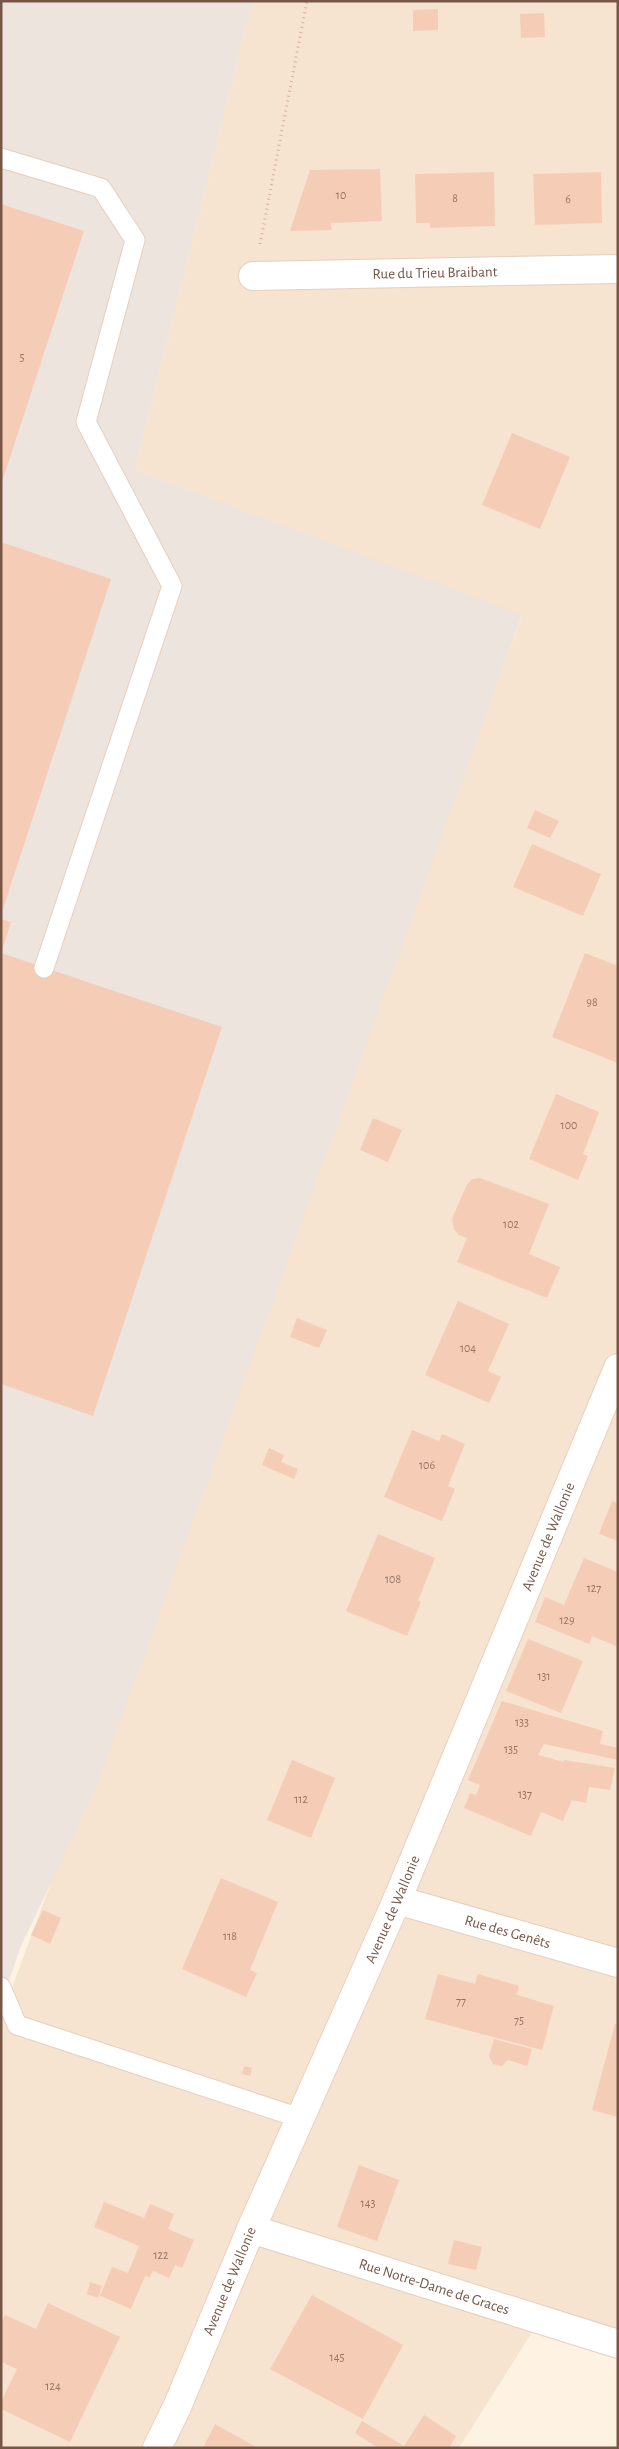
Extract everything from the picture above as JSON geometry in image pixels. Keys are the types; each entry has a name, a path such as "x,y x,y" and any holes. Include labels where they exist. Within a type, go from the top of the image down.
{"street":[{"name":"Rue du Trieu Braibant","path":"253,276 618,269"},
{"name":"Avenue de Wallonie","path":"157,2448 178,2407 251,2229 397,1900 618,1368"},
{"name":"Rue des Genêts","path":"397,1900 618,1963"},
{"name":"Rue Notre-Dame de Graces","path":"251,2229 618,2344"}],"lane":[{"path":"1,158 101,188 135,240 86,422 172,586 44,968"},
{"path":"1,1987 17,2025 300,2118"}],"path":[{"path":"253,276 307,1"}],"shaded area":[{"path":"1,1 253,1 135,470 522,615 97,1786 21,1946 1,2004"},
{"path":"253,1 618,1 618,2344 539,2321 459,2448 1,2448 1,2017 522,616 135,470"}],"building":[{"path":"438,9 438,30 413,31 413,10"},
{"path":"544,13 545,37 521,38 520,14"},
{"path":"380,169 382,221 331,223 332,230 290,231 310,170"},
{"path":"494,172 495,226 430,228 430,223 416,223 415,174"},
{"path":"601,172 602,223 535,225 533,174"},
{"path":"1,204 84,231 2,482 1,482"},
{"path":"512,433 570,457 540,529 482,505"},
{"path":"1,542 111,579 2,912 1,912"},
{"path":"535,810 559,821 550,838 527,828"},
{"path":"532,844 601,874 583,916 513,887"},
{"path":"1,919 11,922 2,951 1,950"},
{"path":"1,953 222,1027 93,1416 1,1384"},
{"path":"585,953 618,966 618,1063 552,1037"},
{"path":"556,1094 599,1112 583,1154 588,1156 578,1180 529,1159"},
{"path":"373,1118 402,1130 388,1162 360,1150"},
{"path":"480,1178 549,1204 529,1254 560,1267 547,1298 457,1262 467,1238 459,1235 454,1229 452,1219 467,1184 473,1179"},
{"path":"458,1301 509,1324 488,1371 501,1377 489,1403 425,1375"},
{"path":"297,1318 327,1330 319,1348 290,1337"},
{"path":"412,1430 439,1441 442,1434 465,1444 448,1486 455,1489 442,1521 384,1497"},
{"path":"269,1448 284,1455 281,1462 298,1469 294,1479 262,1465"},
{"path":"612,1501 618,1503 618,1541 599,1534"},
{"path":"378,1534 435,1558 418,1601 421,1602 407,1636 346,1611"},
{"path":"584,1558 618,1572 618,1647 592,1636 589,1644 535,1622 545,1597 564,1605"},
{"path":"528,1639 583,1661 561,1713 506,1691"},
{"path":"502,1701 603,1731 600,1744 618,1748 618,1760 544,1744 538,1755 564,1762 564,1760 615,1768 610,1790 589,1787 586,1803 572,1800 563,1821 541,1812 531,1836 464,1808 470,1793 476,1795 480,1785 468,1780"},
{"path":"292,1760 335,1778 311,1838 267,1820"},
{"path":"221,1878 278,1902 250,1970 257,1973 246,1997 182,1969"},
{"path":"43,1910 61,1918 50,1944 31,1935"},
{"path":"438,1974 475,1984 478,1974 519,1986 517,1995 554,2006 542,2050 425,2019"},
{"path":"615,2024 618,2024 618,2117 592,2110"},
{"path":"494,2039 532,2049 527,2066 508,2060 502,2066 493,2064 489,2056"},
{"path":"244,2066 252,2068 250,2076 242,2074"},
{"path":"359,2165 399,2180 377,2241 337,2227"},
{"path":"104,2202 144,2218 150,2204 174,2214 168,2229 194,2240 182,2268 175,2265 169,2278 153,2271 150,2277 145,2276 131,2309 100,2296 112,2267 128,2273 139,2246 94,2227"},
{"path":"454,2240 482,2247 476,2270 448,2264"},
{"path":"90,2282 102,2286 98,2298 87,2294"},
{"path":"312,2295 403,2345 363,2419 270,2369"},
{"path":"48,2303 120,2337 70,2442 1,2409 1,2402 17,2369 1,2362 1,2324 5,2315 36,2329"},
{"path":"424,2415 456,2436 449,2448 378,2448 355,2433 362,2421 404,2446"},
{"path":"215,2424 258,2448 203,2448"}]}
